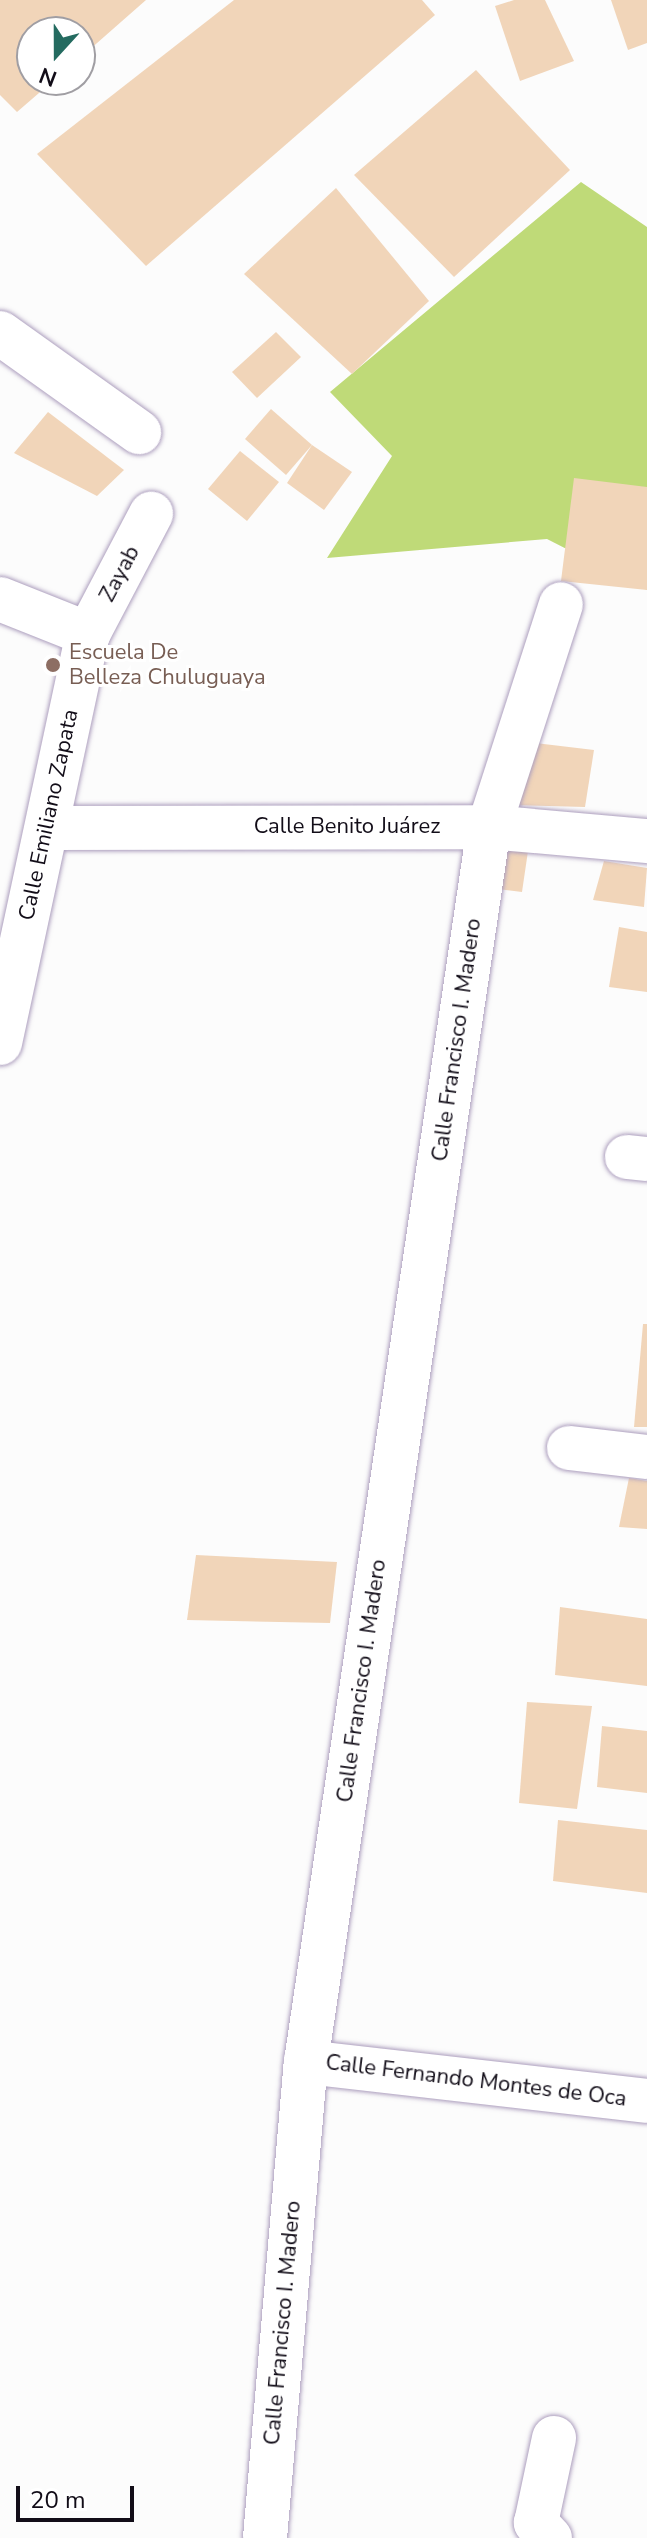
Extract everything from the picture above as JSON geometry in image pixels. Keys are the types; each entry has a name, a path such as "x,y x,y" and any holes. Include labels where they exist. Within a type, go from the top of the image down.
{"street":[{"path":"0,333 139,432"},
{"name":"Zayab","path":"88,634 151,514"},
{"path":"0,599 88,634"},
{"name":"Calle Francisco I. Madero","path":"265,2538 306,2062 489,827 561,604"},
{"name":"Calle Emiliano Zapata","path":"0,1043 88,634"},
{"name":"Calle Benito Juárez","path":"47,828 489,827 647,841"},
{"path":"569,1448 647,1457"},
{"name":"Calle Fernando Montes de Oca","path":"306,2062 647,2101"},
{"path":"550,2538 536,2523 554,2438"}],"green space":[{"path":"581,182 647,227 647,590 547,539 327,558 392,456 330,392"}],"building":[{"path":"0,0 146,0 96,44 96,16 16,16 16,96 36,96 17,112 0,95"},
{"path":"234,0 422,0 435,15 146,266 37,154"},
{"path":"514,0 545,0 574,61 520,81 495,6"},
{"path":"611,0 647,0 647,43 628,50"},
{"path":"476,70 570,170 454,277 354,175"},
{"path":"336,188 429,301 352,374 244,274"},
{"path":"276,332 301,357 257,398 232,372"},
{"path":"271,409 312,445 286,475 245,439"},
{"path":"48,412 124,470 97,496 14,453"},
{"path":"312,445 352,472 324,510 287,483"},
{"path":"240,451 279,482 247,521 208,489"},
{"path":"574,478 647,487 647,590 561,581"},
{"path":"527,742 594,750 585,807 511,805"},
{"path":"492,843 528,851 522,892 489,888"},
{"path":"604,861 647,868 644,907 593,900"},
{"path":"619,927 647,932 647,992 609,987"},
{"path":"643,1324 647,1324 647,1427 634,1427"},
{"path":"629,1478 647,1481 647,1529 619,1527"},
{"path":"196,1555 337,1562 330,1623 187,1620"},
{"path":"560,1607 647,1619 647,1686 555,1675"},
{"path":"527,1702 592,1706 577,1809 519,1803"},
{"path":"602,1726 647,1731 647,1793 597,1787"},
{"path":"558,1820 647,1830 647,1893 553,1881"}],"place":[{"name":"Escuela De Belleza Chuluguaya","path":"53,665"}]}
